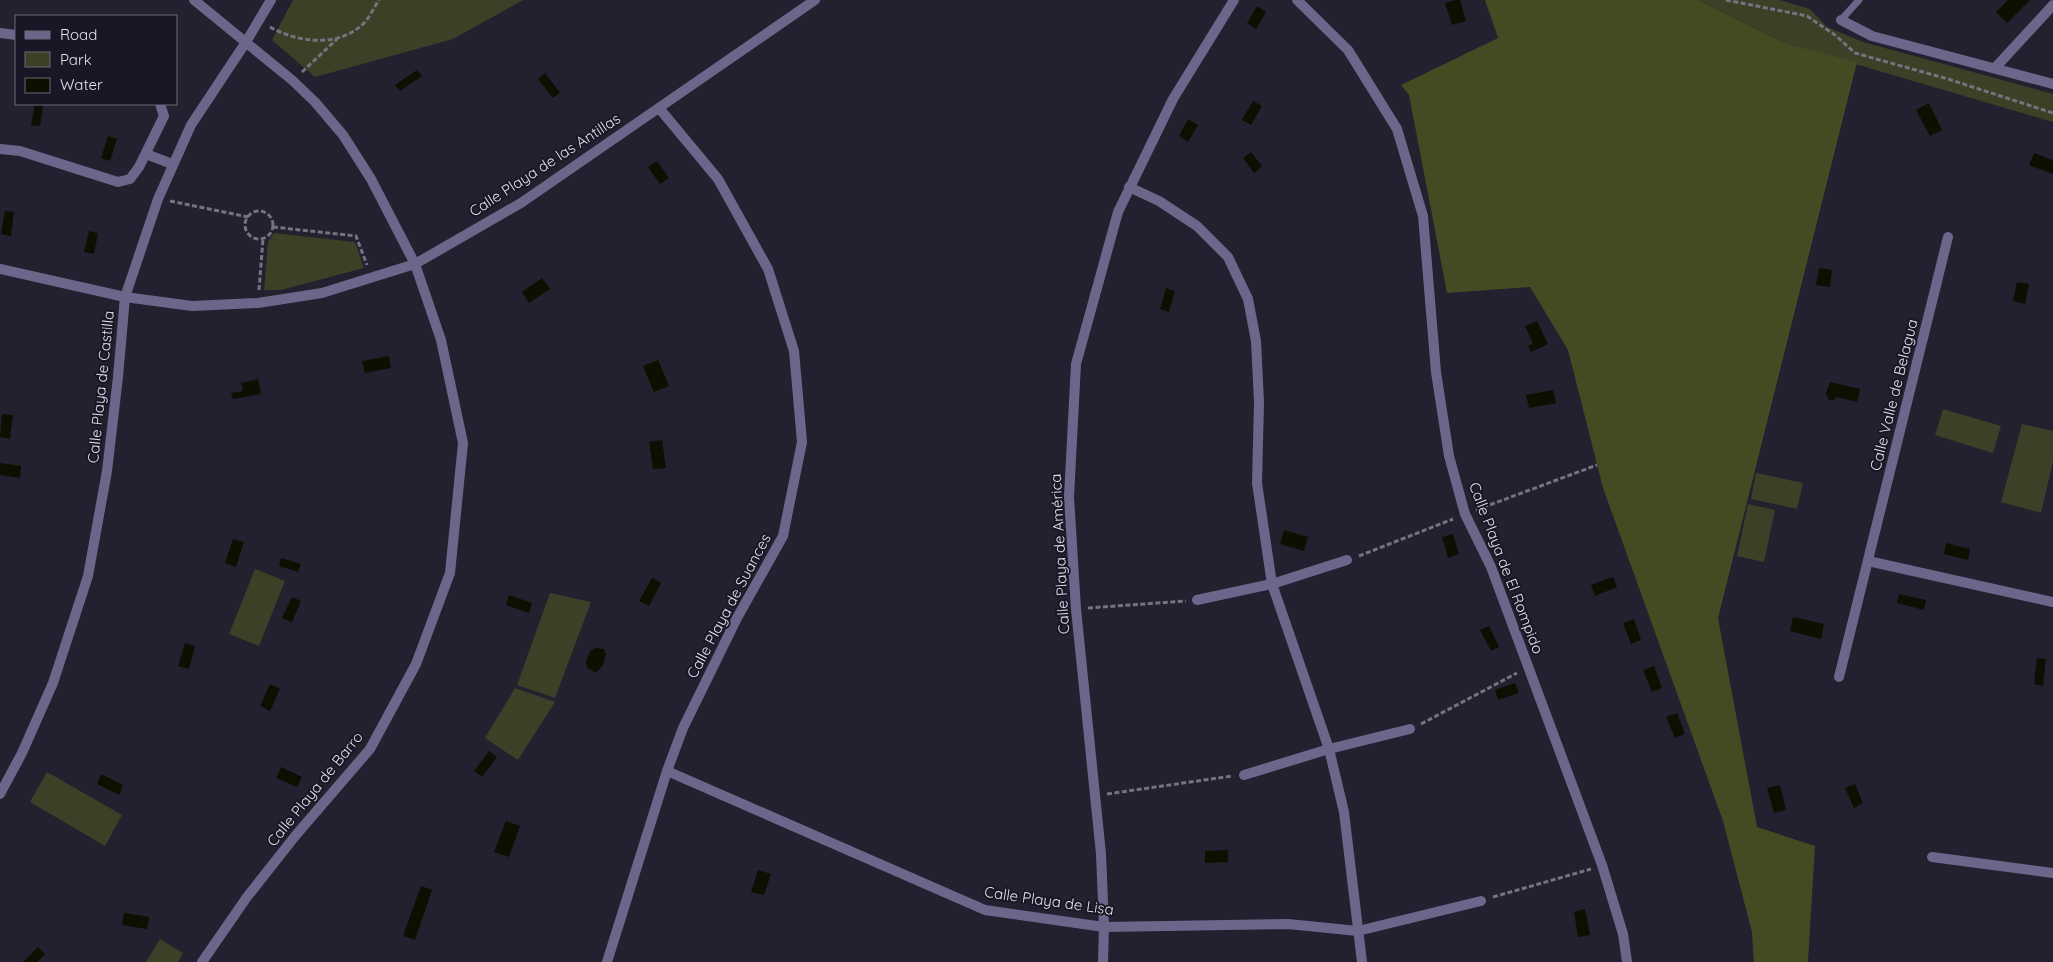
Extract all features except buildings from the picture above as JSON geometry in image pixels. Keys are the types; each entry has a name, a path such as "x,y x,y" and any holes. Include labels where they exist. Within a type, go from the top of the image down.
{"street":[{"name":"Calle Playa de Barro","path":"194,0 292,80 315,102 343,136 371,179 415,264 441,340 463,443 450,572 416,664 370,749 296,835 247,897 202,962"},
{"name":"Calle Playa de Castilla","path":"0,794 22,754 53,683 88,576 107,470 125,297 158,199 172,164 192,125 271,0"},
{"name":"Calle Playa de las Antillas","path":"0,269 125,297 192,306 258,303 322,293 415,264 521,202 815,0"},
{"name":"Calle Playa de América","path":"1103,962 1104,927 1101,854 1076,609 1069,497 1076,364 1118,212 1173,98 1234,0"},
{"name":"Calle Playa de El Rompido","path":"1297,0 1348,50 1397,129 1423,216 1436,372 1449,456 1465,514 1491,567 1602,866 1623,934 1627,962"},
{"path":"1995,68 2053,5"},
{"path":"1840,20 1872,36 2053,84"},
{"path":"0,33 15,35"},
{"path":"0,149 20,151 118,182 130,179 146,154 164,116 160,105"},
{"name":"Calle Playa de Suances","path":"607,962 667,771 683,728 737,618 783,536 802,442 794,351 768,269 718,179 659,108"},
{"path":"146,154 172,164"},
{"path":"1130,187 1159,201 1197,226 1228,257 1248,299 1256,341 1259,402 1258,483 1272,584 1328,749 1344,812 1362,962"},
{"name":"Calle Valle de Belagua","path":"1839,677 1948,237"},
{"path":"1197,600 1272,584 1347,560"},
{"path":"1868,560 2053,602"},
{"path":"1244,775 1328,749 1410,729"},
{"name":"Calle Playa de Lisa","path":"667,771 985,910 1104,927 1288,924 1358,931 1481,901"},
{"path":"1932,857 2053,873"}],"lane":[{"path":"1840,20 1859,0"}],"path":[{"path":"292,80 338,40 364,23 379,0"},
{"path":"1726,0 1807,16 1835,35 1855,54 1948,80 2053,114"},
{"path":"259,21 282,34 307,41 338,40"},
{"path":"158,199 248,217"},
{"path":"262,211 271,217 274,227 268,236 263,239 252,237 248,233 245,222 252,213 262,211"},
{"path":"274,227 356,236 372,277"},
{"path":"258,303 263,239"},
{"path":"1076,609 1197,600"},
{"path":"1410,729 1528,666"},
{"path":"1096,796 1244,775"},
{"path":"1481,901 1602,866"}],"green space":[{"path":"293,0 523,0 453,39 315,77 272,40"},
{"path":"1485,0 1698,0 1787,44 1857,62 1718,618 1757,827 1815,846 1808,962 1754,962 1752,932 1723,821 1603,488 1568,350 1530,287 1447,293 1409,95 1401,85 1498,38"},
{"path":"1698,0 1780,0 1810,9 1827,27 1863,42 2053,94 2053,122 1787,44"},
{"path":"274,233 355,242 364,268 281,290 264,290 268,242"},
{"path":"1943,409 2001,426 1993,453 1935,435"},
{"path":"2022,424 2053,431 2053,461 2041,513 2001,502"},
{"path":"1756,473 1803,483 1797,509 1751,499"},
{"path":"1748,504 1775,510 1764,562 1737,556"},
{"path":"255,569 285,581 259,646 229,634"},
{"path":"550,593 591,602 555,698 517,685"},
{"path":"515,688 555,702 518,760 485,738"},
{"path":"47,772 122,815 105,846 30,802"},
{"path":"160,939 183,953 178,962 146,962"}],"water":[{"path":"1460,0 1466,21 1452,25 1445,3"},
{"path":"2008,0 2030,0 2007,23 1996,12"},
{"path":"1257,6 1266,12 1256,29 1247,23"},
{"path":"417,70 422,76 400,91 395,85"},
{"path":"545,73 560,93 553,98 538,79"},
{"path":"1253,101 1262,106 1251,125 1242,120"},
{"path":"1929,103 1942,130 1930,136 1916,110"},
{"path":"35,105 43,105 40,126 31,125"},
{"path":"1188,119 1198,125 1188,142 1179,136"},
{"path":"108,136 117,139 110,161 101,158"},
{"path":"1251,152 1262,166 1254,173 1243,158"},
{"path":"2034,153 2053,160 2053,174 2029,165"},
{"path":"657,161 669,178 660,184 648,167"},
{"path":"5,211 14,212 11,236 1,234"},
{"path":"89,231 98,233 94,254 84,252"},
{"path":"1819,268 1832,270 1830,287 1816,285"},
{"path":"542,278 550,289 529,303 522,292"},
{"path":"2017,282 2029,284 2025,304 2013,301"},
{"path":"1166,288 1175,291 1169,312 1160,309"},
{"path":"1537,321 1548,344 1531,352 1528,346 1533,343 1525,326"},
{"path":"389,356 391,368 365,373 362,361"},
{"path":"658,360 669,386 654,392 643,366"},
{"path":"258,379 261,394 233,399 231,393 243,391 241,383"},
{"path":"1830,382 1860,389 1857,402 1837,397 1834,400 1829,400 1826,393"},
{"path":"1553,390 1556,403 1529,408 1526,395"},
{"path":"2,414 13,415 10,439 0,437"},
{"path":"662,440 666,468 653,469 649,442"},
{"path":"0,463 21,466 20,478 0,475"},
{"path":"1284,530 1308,537 1304,551 1280,544"},
{"path":"1453,534 1459,554 1448,558 1442,537"},
{"path":"233,539 244,542 236,567 225,563"},
{"path":"1946,543 1970,549 1968,560 1944,554"},
{"path":"281,558 301,564 298,572 279,566"},
{"path":"1613,577 1617,587 1595,596 1591,585"},
{"path":"652,578 661,583 649,606 639,601"},
{"path":"1899,594 1926,600 1924,610 1897,603"},
{"path":"509,595 532,603 529,613 506,605"},
{"path":"292,597 301,601 292,622 282,618"},
{"path":"1793,617 1824,624 1821,639 1790,631"},
{"path":"1634,619 1641,640 1631,644 1623,623"},
{"path":"1489,626 1499,647 1491,651 1480,630"},
{"path":"185,643 195,646 189,669 178,666"},
{"path":"596,648 604,649 606,654 603,665 596,673 587,668 586,661 591,650"},
{"path":"2037,658 2046,659 2043,686 2034,684"},
{"path":"1654,666 1662,688 1652,692 1643,670"},
{"path":"1515,683 1519,693 1498,700 1495,690"},
{"path":"270,684 280,689 270,711 260,706"},
{"path":"1677,713 1685,734 1675,738 1666,717"},
{"path":"489,751 497,757 482,777 474,771"},
{"path":"281,767 302,777 297,787 276,778"},
{"path":"101,774 123,785 119,795 97,784"},
{"path":"1855,784 1863,803 1854,808 1845,788"},
{"path":"1780,785 1786,810 1774,813 1767,788"},
{"path":"506,821 520,826 509,857 494,852"},
{"path":"1228,850 1228,862 1205,863 1205,851"},
{"path":"758,870 771,874 764,895 751,892"},
{"path":"421,886 432,890 415,940 403,936"},
{"path":"1585,909 1590,935 1578,937 1574,912"},
{"path":"124,913 149,917 147,929 122,925"},
{"path":"38,947 45,954 37,962 23,962"}]}
